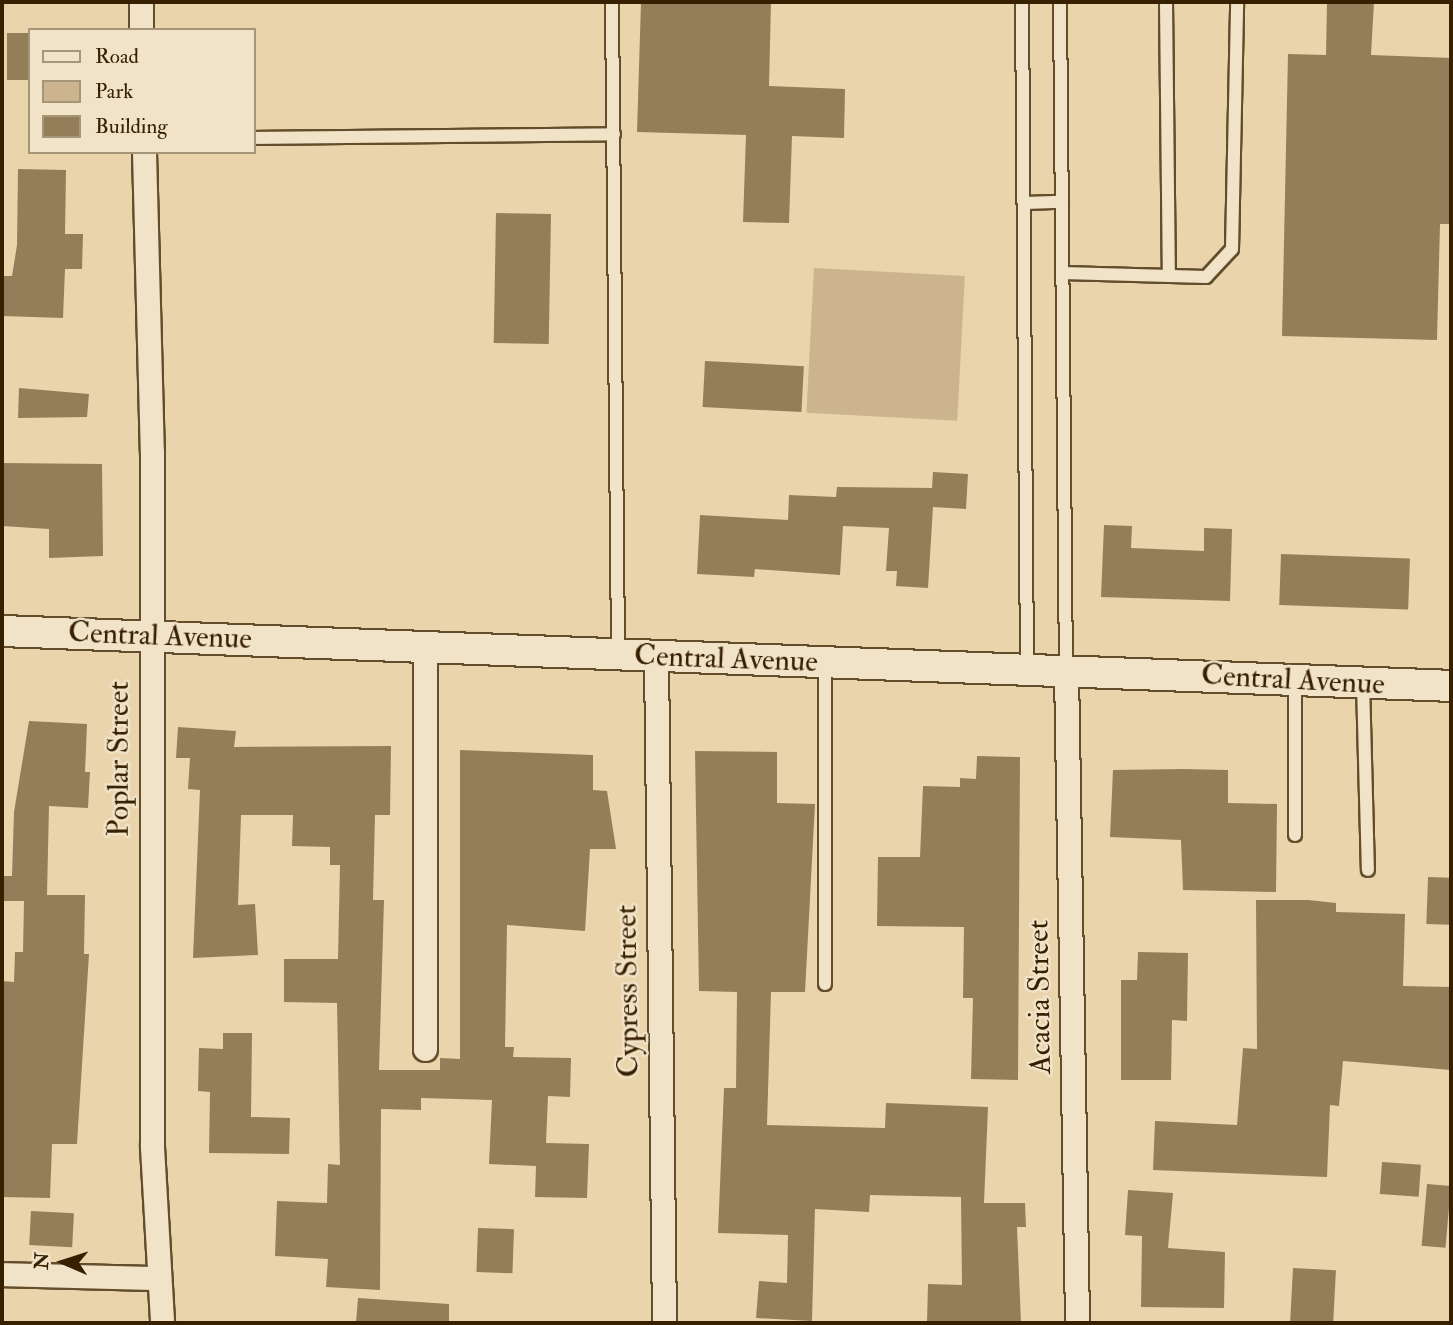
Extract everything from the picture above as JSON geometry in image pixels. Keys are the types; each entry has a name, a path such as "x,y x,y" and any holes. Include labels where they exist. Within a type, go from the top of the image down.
{"street":[{"path":"141,2 141,28"},
{"name":"Poplar Street","path":"144,154 150,636 152,1147 162,1323"},
{"name":"Central Avenue","path":"2,631 425,643 656,658 1066,670 1451,686"},
{"path":"425,643 425,1049"},
{"name":"Cypress Street","path":"656,658 664,1323"},
{"name":"Acacia Street","path":"1066,670 1077,1323"},
{"path":"2,1274 159,1278"}],"lane":[{"path":"612,2 618,655"},
{"path":"1022,2 1027,669"},
{"path":"1060,2 1066,670"},
{"path":"1166,2 1169,276"},
{"path":"1063,273 1206,277 1232,248 1237,2"},
{"path":"256,138 614,134"},
{"path":"1024,203 1062,202"},
{"path":"825,663 825,984"},
{"path":"1294,835 1295,680"},
{"path":"1363,683 1368,870"}],"green space":[{"path":"814,268 965,276 957,421 806,413"}],"building":[{"path":"641,2 771,2 769,86 845,89 844,138 792,136 789,223 743,222 746,135 637,132"},
{"path":"1327,2 1374,2 1371,55 1451,58 1451,224 1440,224 1437,340 1282,336 1288,54 1326,55"},
{"path":"7,33 28,33 28,80 7,80"},
{"path":"18,169 66,170 65,234 83,234 82,269 65,269 63,318 2,316 2,276 12,276 17,245"},
{"path":"496,213 551,214 549,344 494,343"},
{"path":"705,361 804,366 801,412 703,407"},
{"path":"19,388 89,394 87,417 18,418"},
{"path":"2,463 102,464 103,556 49,558 49,529 2,526"},
{"path":"933,472 968,474 966,509 933,507 928,588 896,586 897,571 886,571 889,528 843,526 840,575 755,569 754,577 697,574 700,515 788,520 789,495 836,497 837,487 932,488"},
{"path":"1104,525 1132,526 1131,548 1204,551 1204,528 1232,529 1230,601 1101,597"},
{"path":"1281,554 1410,559 1408,609 1279,605"},
{"path":"29,721 87,724 85,772 90,772 88,808 49,806 47,895 85,895 84,954 89,954 77,1144 52,1144 50,1198 2,1197 2,981 14,982 15,952 23,952 24,901 2,901 2,876 12,876 14,812"},
{"path":"178,727 236,731 234,747 391,746 390,815 375,815 373,900 384,900 379,1070 440,1070 440,1058 460,1059 460,750 593,755 593,790 607,791 616,849 590,849 585,931 507,925 505,1047 514,1047 513,1057 571,1058 570,1097 548,1096 546,1143 589,1144 587,1198 535,1197 536,1166 489,1164 492,1100 421,1098 421,1110 381,1109 380,1290 326,1287 328,1259 275,1256 277,1201 327,1203 328,1164 340,1165 337,1003 284,1002 284,959 338,959 340,865 330,865 330,847 292,846 293,815 241,815 238,905 255,904 258,955 193,958 200,790 188,789 190,758 176,758"},
{"path":"695,751 777,752 777,803 815,804 805,992 771,992 767,1125 885,1128 886,1103 988,1107 984,1203 1025,1203 1026,1227 1017,1227 1021,1323 927,1323 928,1284 962,1285 961,1197 870,1195 869,1212 815,1209 812,1321 756,1318 759,1281 787,1283 788,1235 718,1233 724,1088 736,1088 737,992 699,991"},
{"path":"977,756 1020,757 1018,1080 971,1079 973,998 963,998 964,927 877,926 878,857 920,857 923,786 960,787 960,778 976,779"},
{"path":"1113,770 1228,770 1228,803 1277,804 1276,892 1183,890 1181,840 1110,837"},
{"path":"1428,877 1451,878 1449,925 1426,924"},
{"path":"1256,900 1308,900 1336,903 1336,912 1405,914 1403,986 1451,987 1451,1070 1343,1061 1339,1106 1330,1105 1327,1177 1153,1170 1155,1121 1237,1125 1243,1048 1257,1049"},
{"path":"1138,952 1188,953 1187,1021 1172,1020 1171,1080 1121,1080 1121,980 1137,980"},
{"path":"223,1033 252,1033 251,1117 290,1118 289,1154 209,1153 210,1092 198,1091 199,1048 223,1049"},
{"path":"1382,1162 1421,1165 1419,1197 1380,1194"},
{"path":"1427,1184 1451,1186 1446,1248 1422,1246"},
{"path":"1128,1190 1173,1193 1168,1248 1225,1252 1224,1308 1141,1307 1142,1236 1125,1235"},
{"path":"31,1211 74,1213 72,1247 29,1245"},
{"path":"478,1228 514,1229 512,1273 476,1272"},
{"path":"1293,1268 1336,1270 1333,1323 1290,1323"},
{"path":"358,1298 449,1304 449,1323 356,1323"}]}
